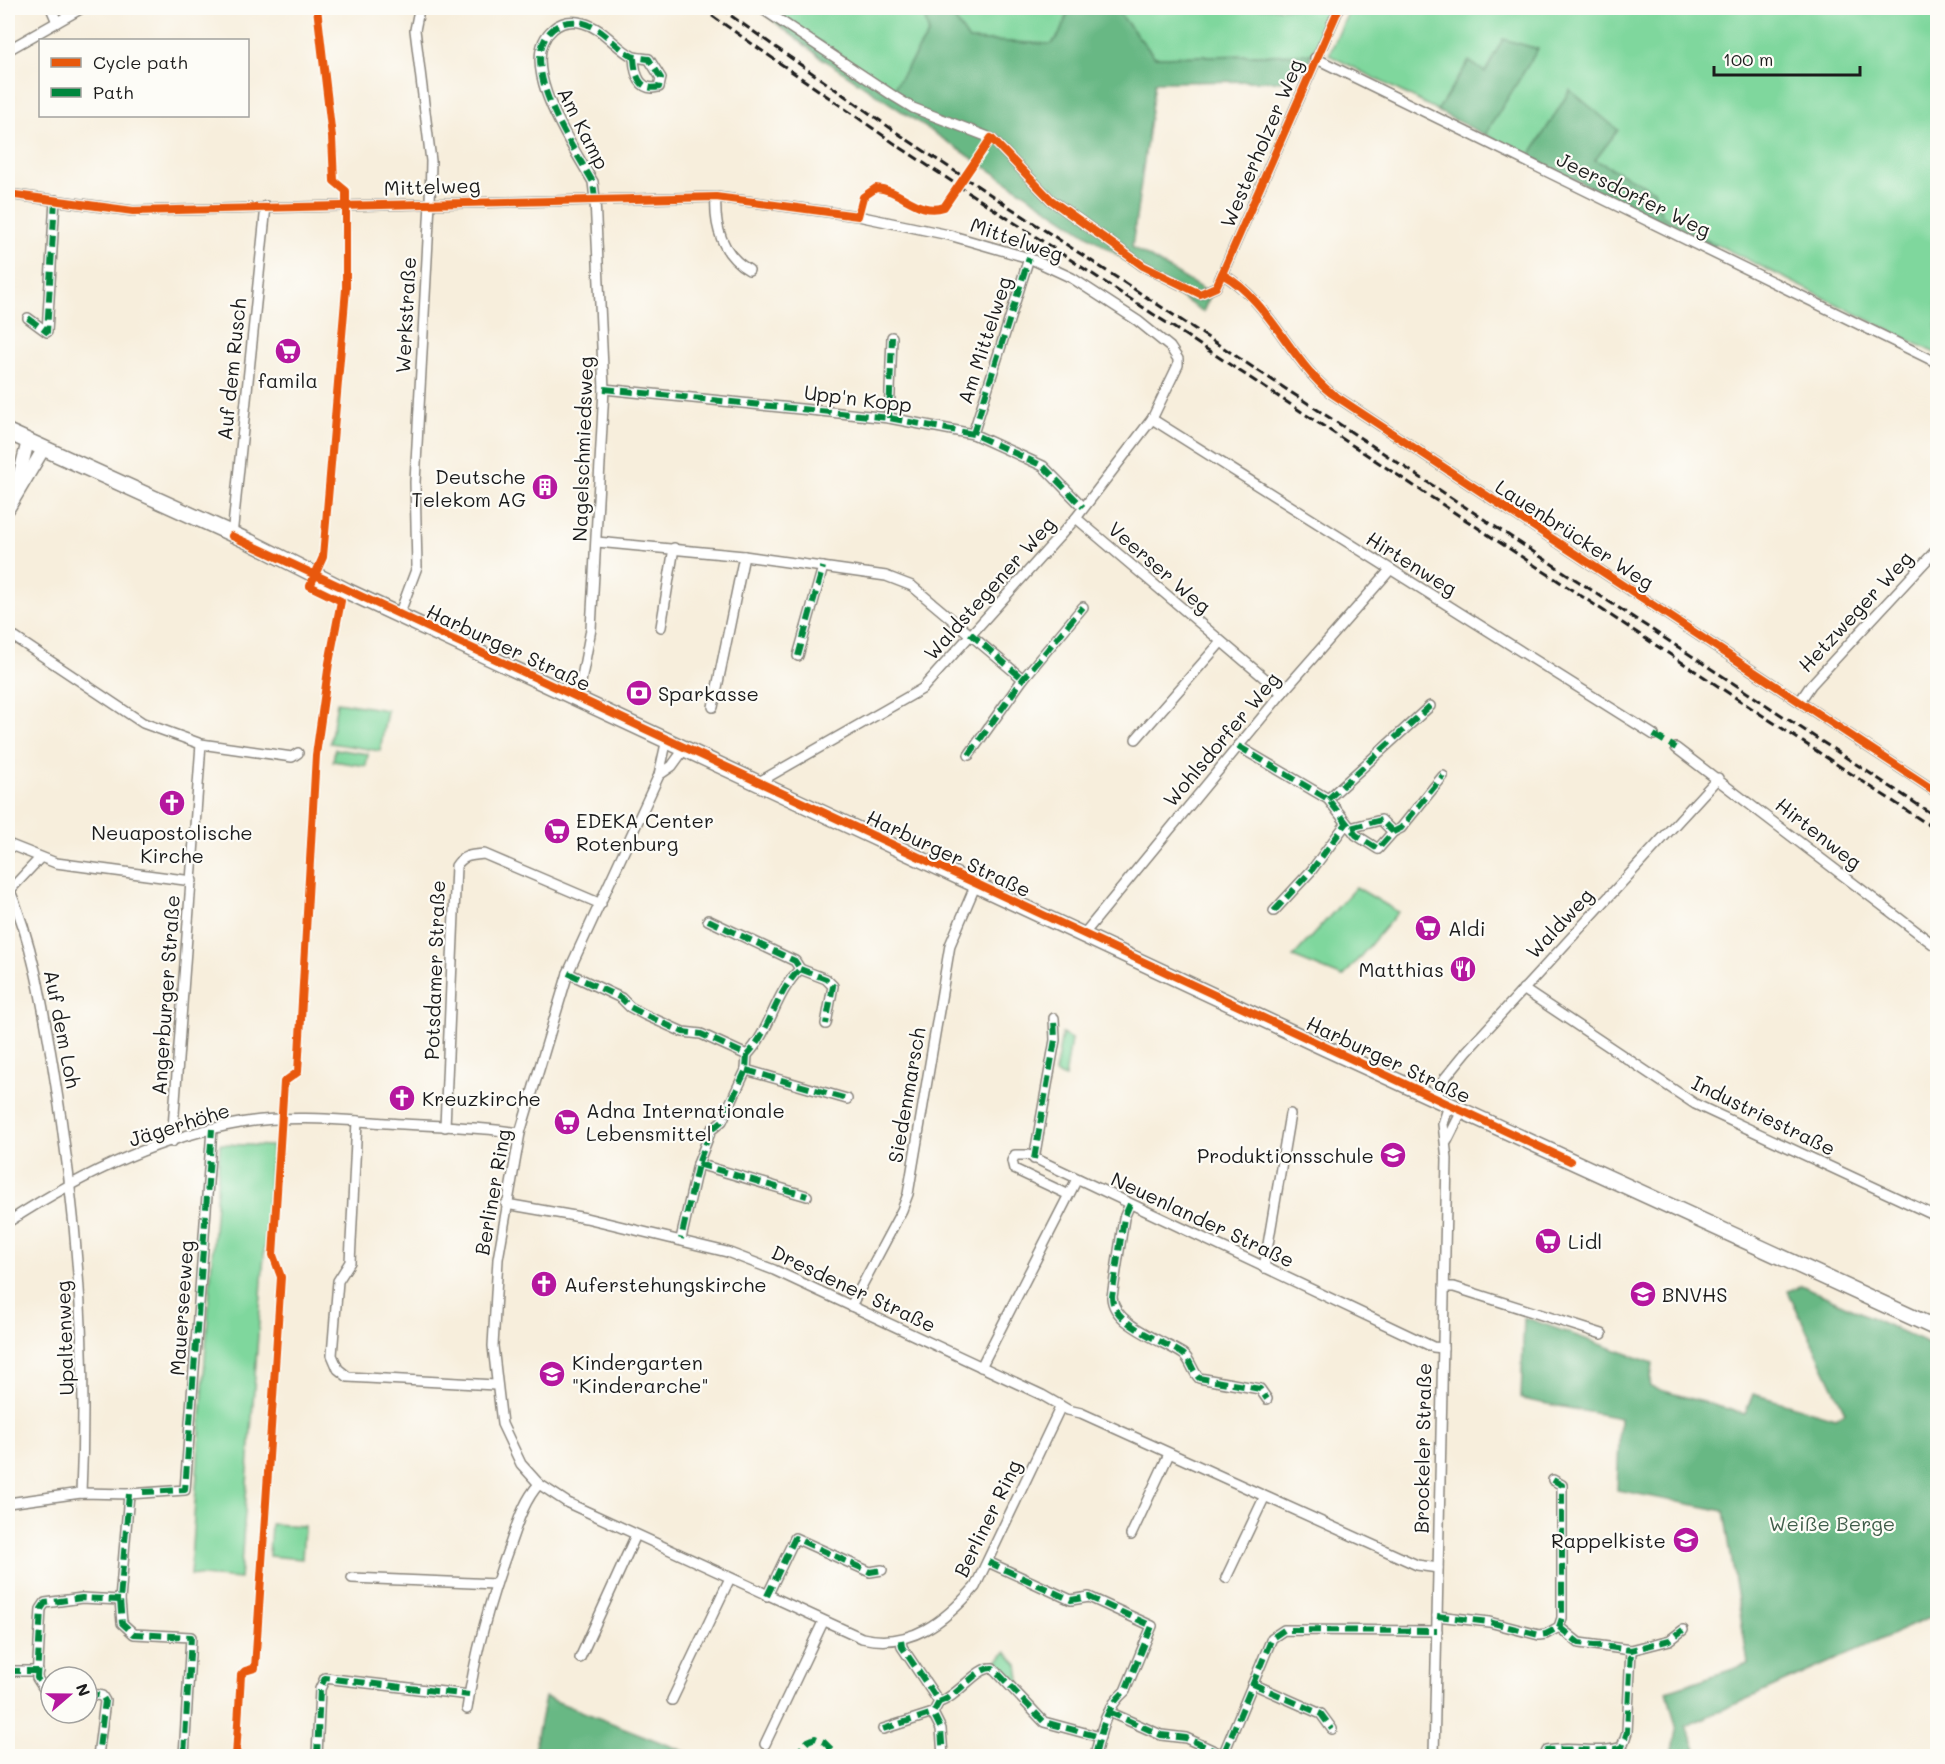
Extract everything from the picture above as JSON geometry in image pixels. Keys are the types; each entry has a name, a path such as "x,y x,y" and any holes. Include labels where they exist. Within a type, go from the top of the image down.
{"main road":[{"name":"Harburger Straße","path":"8,432 232,536 250,542 399,615 1435,1099 1938,1329"}],"street":[{"path":"51,8 57,22"},
{"path":"8,50 82,8"},
{"name":"Westerholzer Weg","path":"762,8 894,98 913,108 991,138 1051,200 1143,266 1193,293 1211,291 1222,274 1315,58 1339,8"},
{"name":"Werkstraße","path":"399,615 417,567 415,482 430,203 431,161 415,30 418,15"},
{"name":"Am Kamp","path":"595,199 593,182 543,88 540,54 545,36 561,22 583,23 608,36 634,58"},
{"name":"Jeersdorfer Weg","path":"1315,58 1938,363"},
{"name":"Mittelweg","path":"8,194 133,211 716,196 858,216 949,235 1029,258 1072,278 1116,306 1175,353"},
{"path":"716,196 715,209 724,244 733,261 749,270"},
{"name":"Nagelschmiedsweg","path":"578,698 591,629 604,389 595,199"},
{"path":"28,318 47,332 55,201"},
{"name":"Auf dem Rusch","path":"232,536 266,206"},
{"name":"Am Mittelweg","path":"973,434 1029,258"},
{"name":"Lauenbrücker Weg","path":"1222,274 1242,286 1312,375 1331,393 1938,793"},
{"path":"889,418 892,337"},
{"name":"Waldstegener Weg","path":"759,782 922,689 970,633 1076,518 1152,419 1176,370 1178,359 1175,353"},
{"name":"Upp'n Kopp","path":"604,389 889,418 973,434 1043,466 1083,507"},
{"name":"Hirtenweg","path":"1152,419 1654,735"},
{"path":"15,496 28,441"},
{"path":"8,509 44,448"},
{"name":"Veerser Weg","path":"1076,518 1282,693"},
{"path":"597,542 744,556 886,576 912,586 1023,679"},
{"path":"661,627 674,548"},
{"name":"Hetzweger Weg","path":"1800,701 1811,685 1938,548"},
{"path":"713,707 744,556"},
{"path":"798,656 823,567"},
{"name":"Wohlsdorfer Weg","path":"1083,935 1282,693 1390,570"},
{"path":"969,754 1023,679 1083,607"},
{"path":"8,633 142,723 201,744 292,757 298,753"},
{"path":"1136,739 1221,642"},
{"path":"1328,799 1430,706"},
{"name":"Berliner Ring","path":"667,739 659,775 568,973 520,1132 506,1204 493,1316 495,1385 507,1438 522,1464 539,1484 560,1499 767,1596 862,1638 880,1642 901,1640 921,1633 948,1615 975,1587 1061,1406"},
{"name":"Angerburger Straße","path":"172,1142 201,744"},
{"path":"1238,746 1328,799 1356,835 1378,849 1392,832 1401,828 1443,776"},
{"name":"Berliner Ring","path":"659,775 672,766 685,748"},
{"name":"Hirtenweg","path":"1676,748 1938,948"},
{"name":"Waldweg","path":"1435,1099 1445,1078 1523,989 1718,778"},
{"path":"1274,911 1348,826 1381,820 1390,827 1392,832"},
{"path":"8,844 40,858 192,881"},
{"name":"Potsdamer Straße","path":"445,1127 456,866 460,860 468,855 484,854 600,904"},
{"path":"8,888 40,858"},
{"name":"Siedenmarsch","path":"851,1306 902,1210 908,1194 950,945 976,884"},
{"name":"Auf dem Loh","path":"8,888 28,945 44,1012 71,1182"},
{"path":"708,920 795,961 800,969 826,979 833,986 826,1024"},
{"path":"681,1239 698,1164 711,1130 722,1121 746,1070 747,1055 757,1045 785,984 800,969"},
{"path":"568,973 621,998 630,1007 645,1015 683,1032 700,1034 747,1055"},
{"name":"Industriestraße","path":"1523,989 1695,1104 1938,1217"},
{"path":"1054,1018 1055,1040 1034,1159 1028,1155 1015,1155 1012,1161 1014,1169 1067,1194"},
{"path":"746,1070 847,1099"},
{"name":"Brockeler Straße","path":"1447,1141 1443,1124 1456,1108"},
{"name":"Brockeler Straße","path":"1434,1756 1447,1141 1456,1108"},
{"path":"1264,1268 1290,1114"},
{"name":"Jägerhöhe","path":"8,1222 71,1182 172,1142 212,1129 265,1120 357,1121 520,1132"},
{"path":"357,1121 350,1262 338,1281 332,1355 338,1369 348,1377 495,1385"},
{"name":"Mauerseeweg","path":"129,1494 185,1490 212,1129"},
{"name":"Neuenlander Straße","path":"1034,1159 1433,1347 1443,1348"},
{"path":"698,1164 807,1196"},
{"path":"981,1366 1067,1194 1077,1179"},
{"name":"Upaltenweg","path":"71,1182 83,1337 81,1493"},
{"name":"Dresdener Straße","path":"506,1204 681,1239 762,1265 981,1366 1061,1406 1081,1413 1264,1498 1417,1565 1438,1568"},
{"path":"1130,1204 1124,1218 1112,1297 1116,1309 1137,1330 1184,1355 1199,1377 1260,1389 1267,1398"},
{"path":"1444,1287 1454,1287 1602,1334"},
{"path":"1131,1535 1170,1454"},
{"path":"1437,1616 1489,1622 1539,1635 1559,1627 1562,1618 1562,1485 1553,1480"},
{"path":"467,1709 496,1584 527,1499 539,1484"},
{"path":"8,1503 81,1493 129,1494 120,1600 122,1623 134,1634 191,1637 184,1756"},
{"path":"1227,1578 1264,1498"},
{"path":"580,1658 636,1535"},
{"path":"767,1596 795,1538 870,1572 882,1570"},
{"path":"988,1562 1071,1600 1089,1598 1152,1626 1125,1691 1116,1698 1103,1721 1095,1756"},
{"path":"352,1578 496,1584"},
{"path":"672,1700 730,1578"},
{"path":"39,1676 41,1609 45,1603 82,1598 120,1600"},
{"path":"765,1744 823,1622"},
{"path":"1559,1627 1579,1643 1631,1650 1671,1640 1683,1630"},
{"path":"1109,1712 1161,1735 1186,1738 1223,1755 1272,1638 1284,1630 1437,1631"},
{"path":"901,1640 902,1647 939,1702"},
{"path":"1545,1756 1547,1751 1561,1748 1612,1751 1622,1747 1627,1732 1631,1650"},
{"path":"883,1729 933,1713 939,1702 950,1699 982,1670 993,1668 1044,1722 1100,1737"},
{"path":"8,1671 38,1671"},
{"path":"317,1756 320,1689 325,1678 469,1695"},
{"path":"1253,1684 1321,1714 1332,1729"},
{"path":"98,1756 105,1701 99,1696"},
{"path":"933,1713 941,1729 943,1756"}],"green space":[{"path":"757,8 772,8 805,33 893,90 929,33 922,8 947,8 969,40 1051,44 1059,35 1070,8 1115,8 1155,57 1312,54 1309,62 1280,81 1155,82 1132,247 1211,294 1203,312 820,57"},
{"path":"769,8 922,8 929,33 893,90"},
{"path":"928,8 1070,8 1059,36 1051,44 969,40"},
{"path":"1115,8 1334,8 1312,54 1155,57"},
{"path":"1350,8 1937,8 1937,354 1716,244 1714,247 1529,157 1329,55"},
{"path":"1503,39 1538,49 1485,135 1437,111 1469,61 1485,72"},
{"path":"1570,90 1618,130 1595,160 1654,190 1662,216 1716,244 1714,247 1529,157"},
{"path":"337,702 387,710 380,751 330,743"},
{"path":"335,749 368,754 366,766 333,761"},
{"path":"1356,887 1398,912 1343,977 1293,957"},
{"path":"1062,1034 1071,1039 1065,1078 1055,1073"},
{"path":"220,1144 272,1146 240,1579 190,1575"},
{"name":"Weiße Berge","path":"1801,1285 1937,1348 1937,1623 1931,1617 1686,1726 1699,1756 1676,1756 1673,1749 1677,1731 1667,1691 1748,1664 1724,1511 1617,1490 1620,1418 1521,1399 1524,1317 1653,1363 1650,1387 1745,1414 1753,1394 1835,1418 1845,1412 1788,1291"},
{"path":"271,1524 304,1526 302,1559 269,1556"},
{"path":"1006,1652 1018,1665 1021,1687 996,1662"},
{"path":"545,1697 696,1756 533,1756"}],"railway":[{"path":"701,8 901,148 1938,831"},
{"path":"720,8 906,139 1938,818"}],"marked path":[{"path":"595,199 593,182 551,105 540,62 543,44 553,29 563,23 575,22 590,25 632,56 649,59 661,78 659,87 647,87 639,80 634,58"},
{"path":"28,318 47,332 55,200"},
{"path":"973,434 1029,258"},
{"path":"889,418 892,337"},
{"path":"604,389 889,418 973,434 1043,466 1083,507"},
{"path":"798,656 823,567"},
{"path":"969,755 1023,679 1083,607"},
{"path":"970,633 1023,679"},
{"path":"1328,799 1430,706"},
{"path":"1654,735 1676,748"},
{"path":"1238,746 1328,799 1356,835 1378,849 1393,832 1381,820 1350,828"},
{"path":"1393,832 1401,828 1443,776"},
{"path":"1274,911 1311,871 1346,824"},
{"path":"708,920 795,961 800,969 784,990 762,1035 747,1055"},
{"path":"800,969 826,979 833,986 826,1024"},
{"path":"568,973 621,998 630,1007 645,1015 683,1032 701,1034 747,1055 746,1070 722,1121 711,1130 698,1164 681,1239"},
{"path":"1034,1159 1055,1040 1054,1018"},
{"path":"746,1070 847,1099"},
{"path":"143,1492 185,1490 212,1129"},
{"path":"698,1164 807,1196"},
{"path":"1130,1204 1124,1218 1112,1297 1121,1316 1141,1331 1183,1354 1199,1378 1260,1389 1267,1399"},
{"path":"1553,1480 1562,1485 1562,1618 1559,1627"},
{"path":"129,1494 120,1600 122,1623 134,1634 191,1637 184,1756"},
{"path":"767,1596 795,1538 870,1572 882,1570"},
{"path":"988,1562 1071,1600 1089,1597 1152,1626 1125,1691 1108,1713 1095,1756"},
{"path":"39,1681 37,1678 41,1609 45,1603 82,1598 120,1600"},
{"path":"1437,1616 1489,1622 1539,1635 1559,1627 1579,1643 1631,1650 1670,1640 1683,1630"},
{"path":"1109,1712 1161,1735 1186,1738 1223,1755 1272,1638 1284,1630 1437,1631"},
{"path":"901,1640 902,1647 939,1702 933,1713 941,1729 943,1756"},
{"path":"1545,1756 1547,1751 1604,1750 1622,1747 1627,1732 1631,1650"},
{"path":"939,1702 953,1694 980,1672 993,1668 1044,1722 1100,1737"},
{"path":"8,1671 38,1671"},
{"path":"317,1756 320,1689 325,1678 469,1695"},
{"path":"1253,1684 1321,1714 1332,1729"},
{"path":"98,1756 105,1701 99,1695"},
{"path":"883,1729 933,1713"},
{"path":"794,1756 808,1741 815,1738 824,1742 838,1756"}],"cycle path":[{"path":"236,1756 241,1675 255,1668 281,1277 273,1255 284,1082 298,1072 316,755 329,663 341,601 310,586 323,557 346,289 346,191 334,181 332,137 317,8"},
{"path":"8,194 133,211 716,197 858,216 863,197 876,188 885,189 926,208 944,207 991,138 1051,200 1143,266 1200,294 1216,287 1339,8"},
{"path":"1222,274 1253,298 1303,364 1331,393 1938,793"},
{"path":"232,536 1570,1161"}],"place":[{"name":"famila","path":"288,351"},
{"name":"Deutsche Telekom AG","path":"545,487"},
{"name":"Sparkasse","path":"639,693"},
{"name":"Neuapostolische Kirche","path":"172,803"},
{"name":"EDEKA Center Rotenburg","path":"557,831"},
{"name":"Aldi","path":"1428,928"},
{"name":"Matthias","path":"1463,969"},
{"name":"Kreuzkirche","path":"402,1098"},
{"name":"Adna Internationale Lebensmittel","path":"567,1122"},
{"name":"Produktionsschule","path":"1393,1155"},
{"name":"Lidl","path":"1548,1241"},
{"name":"Auferstehungskirche","path":"544,1284"},
{"name":"BNVHS","path":"1643,1294"},
{"name":"Kindergarten \"Kinderarche\"","path":"552,1374"},
{"name":"Rappelkiste","path":"1686,1540"}]}
